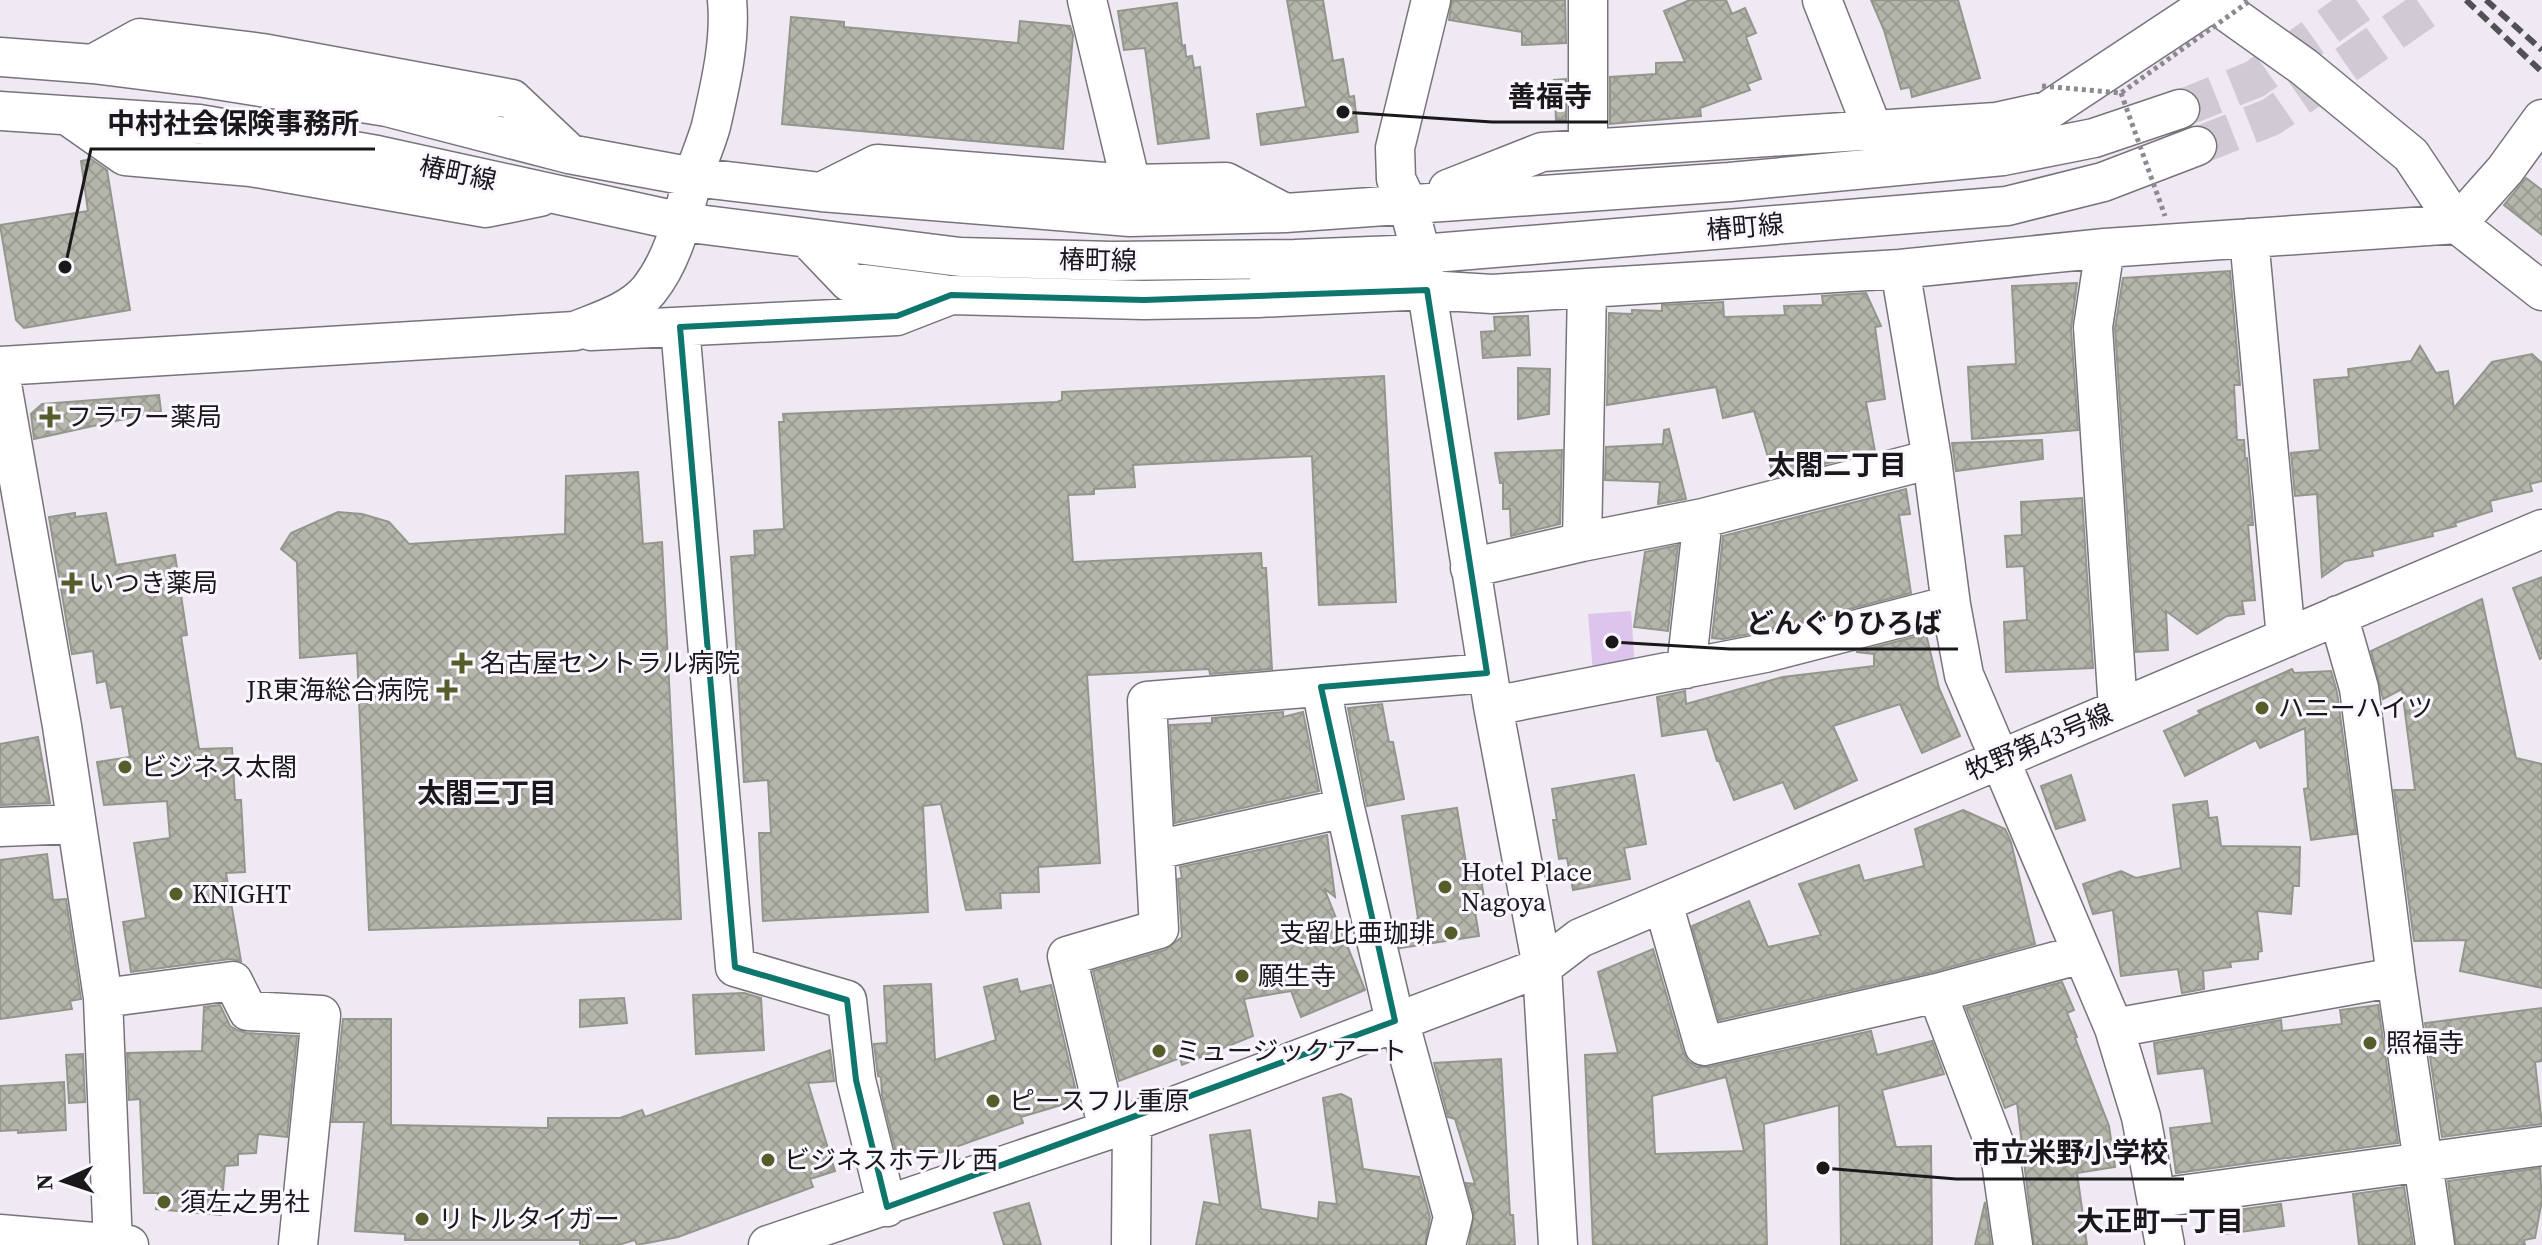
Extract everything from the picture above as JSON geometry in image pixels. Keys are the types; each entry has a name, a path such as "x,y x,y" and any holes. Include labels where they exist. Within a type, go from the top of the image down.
{"street":[{"path":"575,331 621,312 646,293 667,263 713,113 730,26 727,0"},
{"path":"1087,0 1131,184"},
{"path":"1431,0 1395,148 1396,179 1408,204 1424,272 1490,689 1542,967 1558,1245"},
{"path":"1588,0 1588,149"},
{"path":"1822,0 1873,130"},
{"path":"1408,204 1542,152 1996,122 2047,111 2211,1 2304,67 2411,155 2457,224 2542,291"},
{"name":"椿町線","path":"0,57 93,64 140,38 262,53 512,99 569,154 693,177 821,192 1130,217 1285,213 1730,182 2003,156 2094,138 2180,109"},
{"name":"椿町線","path":"0,111 67,115 125,156 251,167 486,208 555,194 682,222 960,257 1113,261 1295,259 1424,272 2007,206 2103,182 2197,146"},
{"path":"807,238 849,282 951,295 1144,300 1258,298 1424,272 1492,294 1900,269 2105,248 2457,224 2505,170 2542,119"},
{"path":"821,192 877,164 1131,184 1226,182 1285,213"},
{"path":"2249,238 2286,638"},
{"path":"2105,248 2093,327 2118,709"},
{"path":"1258,298 1295,259"},
{"path":"1900,269 1964,675 2114,1028 2141,1117 2165,1245"},
{"path":"1582,542 1587,288"},
{"path":"0,366 575,331 897,316 951,295"},
{"path":"680,327 735,967 847,1000 877,1221"},
{"path":"0,373 62,726 103,998 119,1244 0,1234"},
{"path":"1470,568 1703,518 1932,459"},
{"path":"1686,669 1703,518"},
{"name":"牧野第43号線","path":"768,1245 877,1221 1542,967 1580,938 2542,529"},
{"path":"1131,1245 1120,1126 1067,956 1159,929 1147,701 1321,687 1490,689 1686,669 1765,653 1951,605"},
{"path":"2338,615 2359,688 2396,977 2435,1245"},
{"path":"1321,687 1345,808 1397,1020 1453,1217 1446,1245"},
{"path":"1156,850 1345,808"},
{"path":"0,827 75,824"},
{"path":"1663,903 1704,1046 1937,993 2082,954"},
{"path":"2114,1028 2396,977"},
{"path":"103,998 233,981 248,1011 321,1015 298,1245"},
{"path":"1937,993 2001,1161 2013,1245"},
{"path":"2158,1198 2542,1146"}],"path":[{"path":"2042,86 2121,93 2251,0"},
{"path":"2121,93 2165,216"}],"highlighted area":[{"path":"1427,290 1487,673 1321,687 1395,1021 887,1207 856,1080 847,1000 735,967 680,327 897,316 951,295 1144,300"}],"shaded area":[{"path":"1631,611 1635,669 1593,672 1588,614"}],"building":[{"path":"1287,0 1323,0 1333,61 1343,59 1349,97 1354,96 1358,132 1261,145 1257,114 1306,107"},
{"path":"1452,0 1565,0 1566,43 1522,45 1522,32 1449,20"},
{"path":"1690,0 1726,0 1732,14 1745,8 1756,33 1746,37 1761,79 1747,84 1750,90 1700,108 1701,116 1610,124 1610,77 1656,74 1656,63 1685,62 1664,11"},
{"path":"1871,0 1958,0 1980,78 1912,97 1910,87 1901,89 1884,30"},
{"path":"1177,3 1182,46 1185,45 1186,57 1192,56 1194,68 1200,67 1209,138 1158,144 1145,48 1124,50 1118,11"},
{"path":"791,17 844,22 844,27 1018,43 1020,21 1070,26 1073,35 1063,149 782,124"},
{"path":"1566,79 1566,120 1556,120 1554,80"},
{"path":"91,159 107,170 130,310 24,328 16,320 0,225 88,211 81,161"},
{"path":"2526,178 2542,190 2542,235 2504,205"},
{"path":"2230,271 2240,385 2234,385 2237,440 2244,440 2247,458 2253,525 2248,525 2255,600 2242,601 2244,614 2227,616 2197,634 2166,611 2168,650 2136,652 2115,328 2123,278"},
{"path":"2077,283 2071,328 2078,430 1972,439 1968,367 2016,364 2012,286"},
{"path":"1866,293 1881,326 1875,327 1885,399 1866,402 1875,451 1774,477 1754,411 1723,418 1716,387 1607,405 1609,313 1632,314 1632,310 1662,311 1662,305 1723,302 1724,317 1785,315 1784,306 1823,305 1822,296"},
{"path":"1528,316 1530,355 1483,358 1481,332 1495,331 1494,317"},
{"path":"2420,346 2436,373 2448,371 2454,408 2492,362 2532,354 2542,363 2542,481 2530,484 2532,491 2490,501 2492,511 2432,532 2433,536 2372,551 2373,556 2345,561 2322,577 2317,494 2295,496 2291,453 2320,450 2314,380 2349,377 2348,369 2411,361"},
{"path":"1518,368 1550,369 1549,414 1518,419"},
{"path":"1384,376 1396,602 1319,605 1312,456 1133,465 1135,487 1094,489 1094,494 1068,495 1073,562 1261,553 1262,568 1266,568 1272,669 1210,674 1209,669 1087,675 1100,863 1038,867 1039,892 1000,893 1001,908 966,910 941,804 923,806 928,912 763,921 759,833 771,833 768,780 744,782 731,557 755,555 754,531 784,529 779,422 784,422 783,414 1057,402 1062,400 1062,392"},
{"path":"159,395 161,411 34,439 31,414 42,404"},
{"path":"1669,429 1686,499 1658,504 1660,482 1605,480 1606,447 1663,444 1664,430"},
{"path":"2042,440 2043,459 1956,471 1952,443"},
{"path":"1562,450 1560,524 1511,536 1510,509 1503,509 1503,483 1500,483 1495,453"},
{"path":"638,472 643,544 662,542 681,919 369,930 357,653 300,658 297,562 281,549 291,533 338,512 362,514 389,522 409,544 565,534 566,476"},
{"path":"1906,489 1910,514 1899,515 1911,593 1760,632 1712,638 1723,536"},
{"path":"2082,498 2093,668 2006,672 2004,622 2027,620 2024,566 2007,567 2005,536 2022,535 2021,502"},
{"path":"75,513 75,517 106,513 116,565 175,555 187,635 181,636 199,749 232,748 235,800 241,800 245,872 226,873 241,961 230,959 131,972 123,922 146,918 134,843 170,838 167,801 104,805 97,762 130,757 122,706 111,708 106,681 97,683 93,651 72,654 49,517"},
{"path":"1678,545 1668,631 1634,627 1645,552"},
{"path":"2542,577 2542,658 2540,659 2513,588"},
{"path":"2482,599 2516,758 2542,764 2542,988 2460,971 2466,940 2414,941 2394,790 2415,790 2402,689 2383,699 2371,651"},
{"path":"1926,634 1939,688 1960,736 1922,753 1900,704 1833,726 1857,780 1795,809 1783,782 1734,800 1707,729 1662,736 1657,697 1685,691 1686,704 1783,677 1874,666 1874,654 1856,652"},
{"path":"2292,669 2294,673 2331,671 2337,692 2356,834 2311,840 2304,789 2308,788 2305,728 2260,748 2256,740 2185,776 2164,731 2200,714 2198,711"},
{"path":"1382,704 1404,799 1367,806 1348,708"},
{"path":"1283,712 1283,717 1303,712 1319,791 1175,823 1170,725 1212,723 1212,718"},
{"path":"38,737 50,803 0,805 0,744"},
{"path":"1634,775 1646,844 1624,848 1630,879 1573,890 1567,858 1559,859 1552,789"},
{"path":"2071,775 2085,820 2056,829 2041,786"},
{"path":"2207,801 2209,818 2217,817 2221,846 2300,847 2299,886 2293,886 2291,914 2257,911 2262,951 2258,952 2258,959 2230,962 2231,967 2203,971 2204,989 2182,993 2178,969 2121,976 2113,910 2093,914 2083,884 2121,871 2136,878 2181,868 2173,805"},
{"path":"1457,808 1466,863 1478,861 1484,897 1473,899 1479,936 1400,948 1399,940 1418,918 1402,816"},
{"path":"1963,810 2005,829 2011,842 2035,944 1932,972 1719,1020 1692,926 1749,901 1768,947 1821,935 1799,884 1859,865 1864,881 1924,866 1915,829"},
{"path":"1327,835 1335,897 1324,888 1365,990 1301,1017 1291,991 1244,999 1253,1036 1182,1065 1180,1058 1119,1081 1093,971 1165,950 1182,937 1180,867"},
{"path":"47,854 53,900 66,899 81,999 70,1001 72,1009 0,1019 0,860"},
{"path":"1653,949 1683,1052 1688,1061 1697,1067 1709,1067 1871,1031 1877,1055 1932,1041 1944,1074 1882,1090 1896,1147 1931,1146 1932,1245 1841,1245 1839,1105 1764,1124 1767,1245 1593,1245 1585,1055 1618,1053 1598,972","holes":["1726,1077 1744,1151 1655,1154 1652,1096"]},
{"path":"1017,979 1020,992 1051,985 1078,1100 1021,1117 1023,1123 933,1155 933,1150 898,1161 882,1095 881,1077 878,1076 874,1044 887,1043 884,986 931,984 935,1060 996,1040 984,987"},
{"path":"2062,982 2074,1010 2067,1013 2075,1038 2109,1126 2115,1167 2077,1173 2087,1245 2034,1245 2017,1103 2005,1108 1966,1008"},
{"path":"744,993 761,998 764,1050 696,1054 693,995"},
{"path":"624,998 627,1023 580,1027 580,1000"},
{"path":"220,1005 230,1026 237,1030 297,1036 287,1137 258,1134 256,1153 238,1154 238,1165 225,1166 221,1215 156,1209 158,1193 144,1193 140,1099 129,1100 127,1053 202,1051 204,1007"},
{"path":"2378,1005 2398,1143 2176,1173 2170,1128 2212,1123 2204,1068 2158,1074 2154,1043 2281,1020 2282,1031 2342,1024 2340,1010"},
{"path":"2542,1008 2542,1061 2535,1062 2542,1124 2442,1137 2425,1023"},
{"path":"343,1019 391,1019 391,1125 548,1128 548,1118 620,1118 642,1110 645,1117 830,1050 834,1081 808,1083 835,1171 810,1179 813,1187 678,1237 637,1245 635,1240 618,1245 580,1245 580,1240 405,1240 405,1234 355,1231 364,1122 332,1122"},
{"path":"83,1054 85,1102 69,1103 66,1055"},
{"path":"1501,1059 1510,1215 1513,1215 1515,1245 1469,1245 1474,1212 1466,1183 1475,1184 1455,1119 1448,1117 1434,1063"},
{"path":"64,1082 66,1130 0,1131 0,1086"},
{"path":"1341,1094 1351,1099 1363,1169 1419,1177 1430,1217 1425,1245 1196,1245 1204,1202 1220,1205 1210,1135 1250,1130 1261,1209 1318,1219 1319,1202 1337,1204 1323,1098"},
{"path":"2540,1168 2542,1200 2535,1238 2524,1240 2525,1245 2456,1245 2448,1181"},
{"path":"2404,1187 2413,1245 2359,1245 2353,1194"},
{"path":"1985,1202 1991,1245 1975,1245"},
{"path":"1029,1203 1041,1245 1004,1245 994,1213"},
{"path":"2281,1204 2284,1226 2225,1234 2222,1212"}],"tunnel":[{"path":"2180,109 2255,79 2365,0"},
{"path":"2197,146 2271,117 2439,0"}],"railway":[{"path":"2466,0 2542,72"},
{"path":"2486,0 2542,50"}],"place":[{"name":"善福寺","path":"1343,112"},
{"name":"中村社会保険事務所","path":"65,267"},
{"name":"フラワー薬局","path":"50,417"},
{"name":"いつき薬局","path":"72,583"},
{"name":"どんぐりひろば","path":"1612,642"},
{"name":"名古屋セントラル病院","path":"462,663"},
{"name":"JR東海総合病院","path":"447,690"},
{"name":"ハニーハイツ","path":"2262,708"},
{"name":"ビジネス太閤","path":"125,767"},
{"name":"Hotel Place Nagoya","path":"1445,887"},
{"name":"KNIGHT","path":"176,894"},
{"name":"支留比亜珈琲","path":"1451,933"},
{"name":"願生寺","path":"1242,976"},
{"name":"照福寺","path":"2370,1043"},
{"name":"ミュージックアート","path":"1159,1051"},
{"name":"ピースフル重原","path":"993,1101"},
{"name":"ビジネスホテル 西","path":"768,1160"},
{"name":"市立米野小学校","path":"1823,1168"},
{"name":"須左之男社","path":"164,1202"},
{"name":"リトルタイガー","path":"422,1219"}],"district":[{"name":"太閤二丁目","path":"1837,465"},
{"name":"太閤三丁目","path":"487,793"},
{"name":"大正町一丁目","path":"2160,1221"}]}
